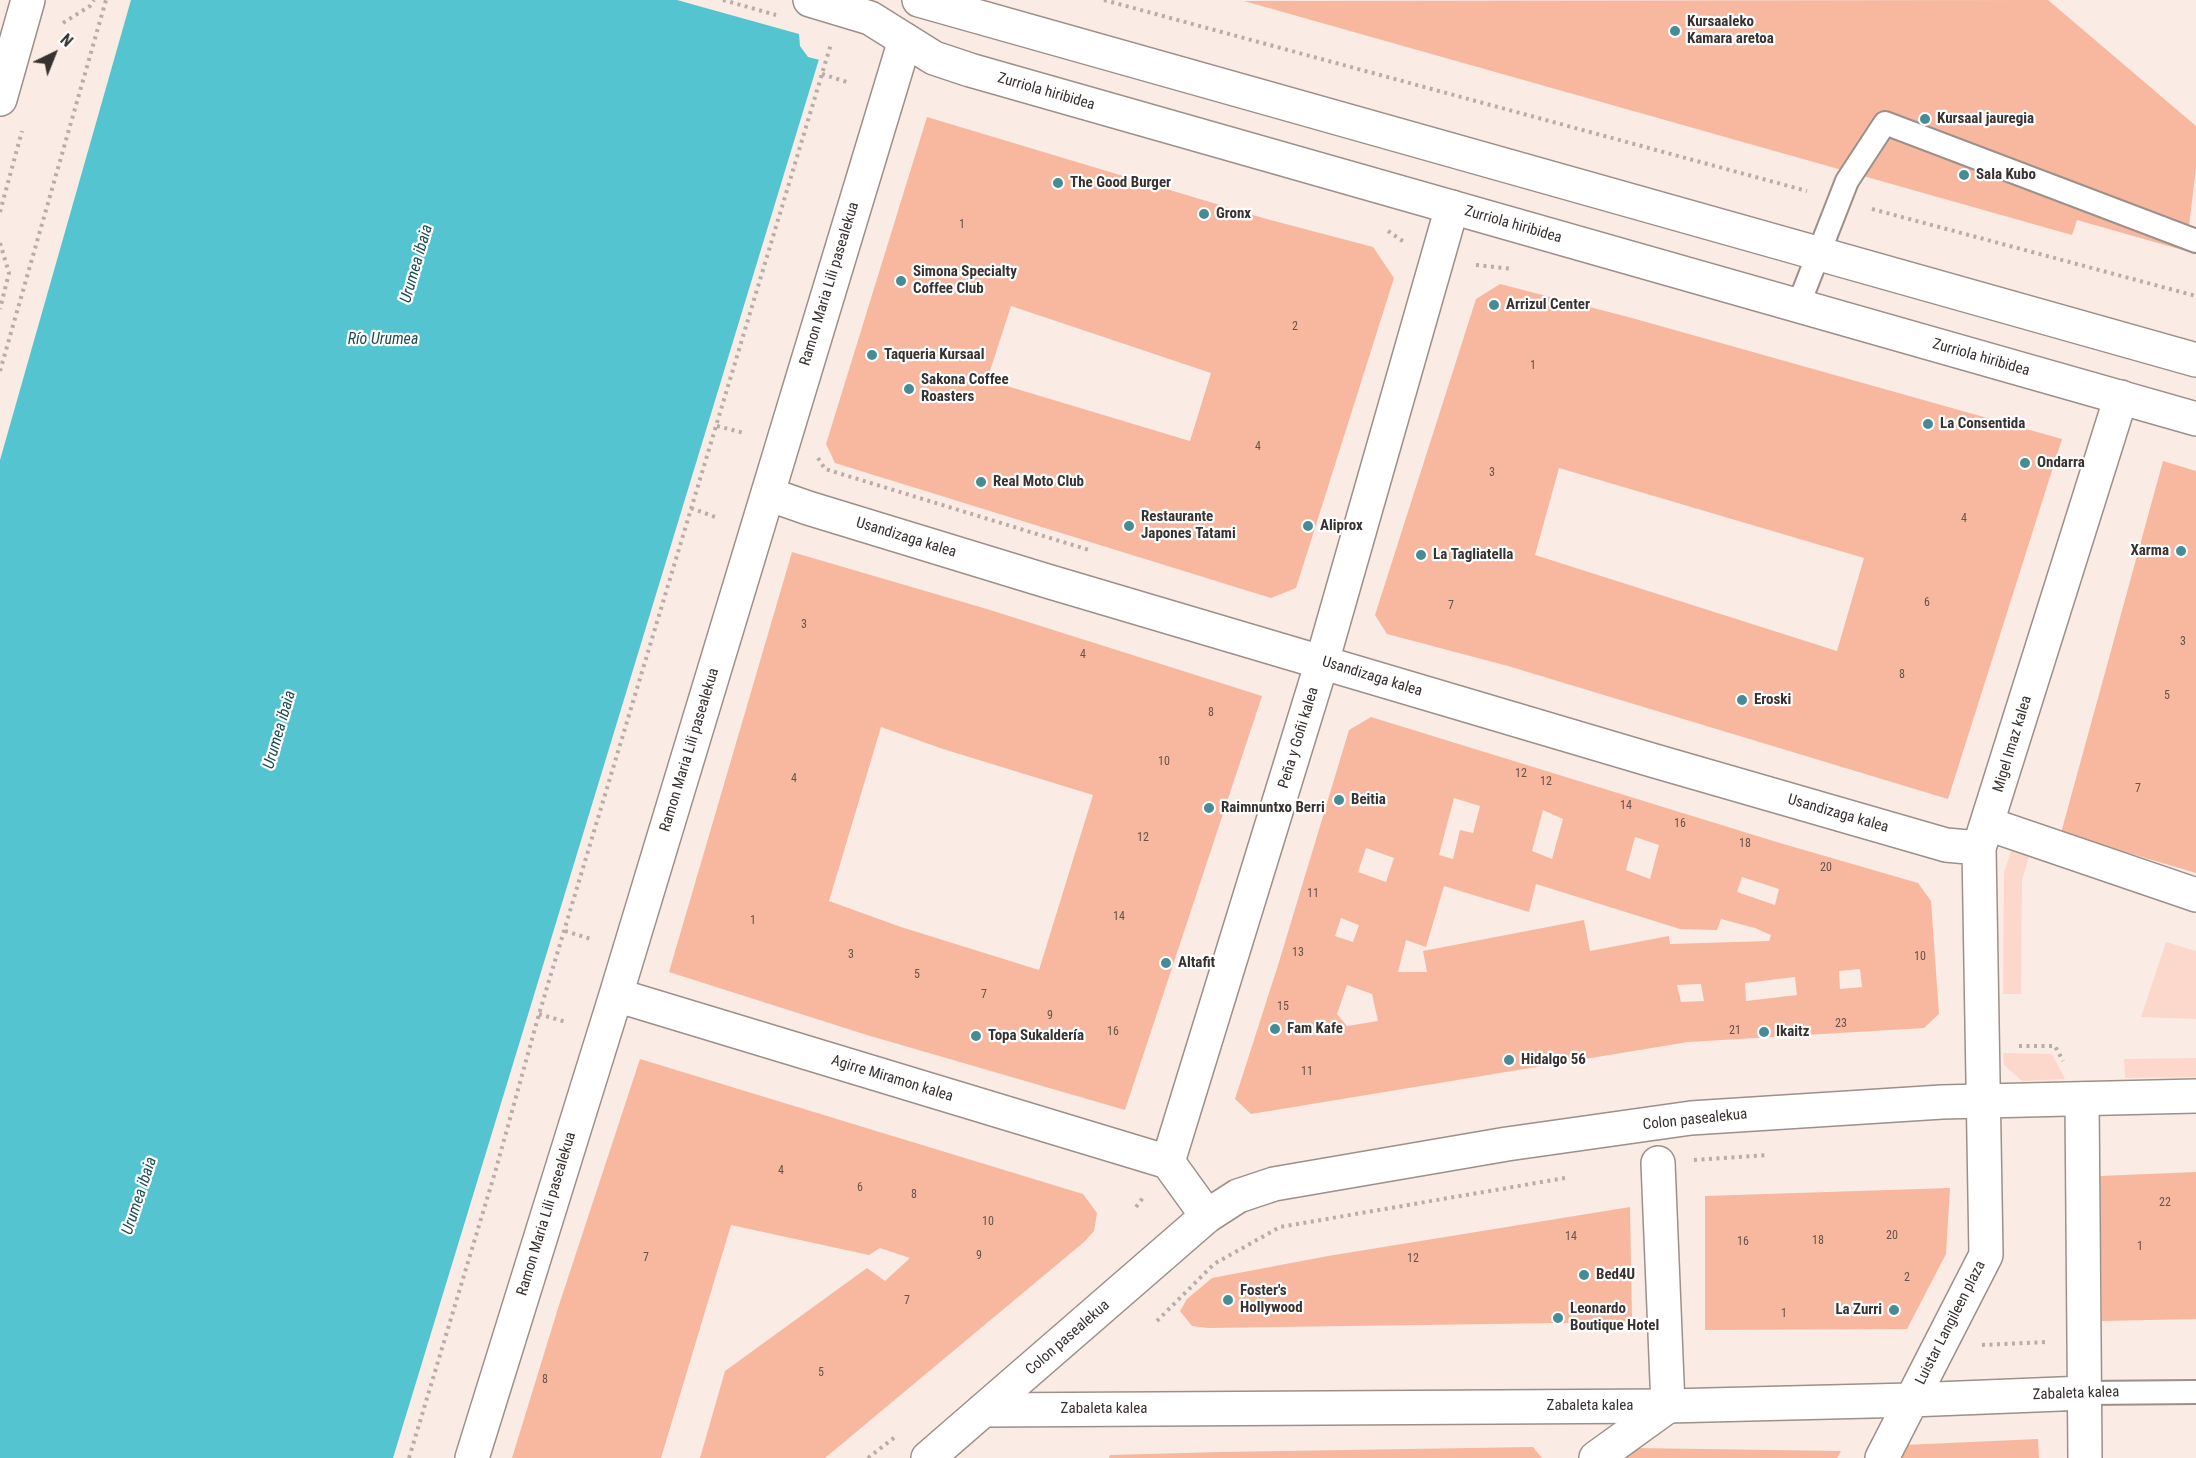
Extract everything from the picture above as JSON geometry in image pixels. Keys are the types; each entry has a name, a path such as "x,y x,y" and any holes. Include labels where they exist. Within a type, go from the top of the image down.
{"street":[{"path":"0,99 28,0"},
{"path":"919,0 2196,360"},
{"name":"Zurriola hiribidea","path":"825,4 870,18 934,58 970,70 2196,419"},
{"name":"Ramon Maria Lili pasealekua","path":"472,1458 616,995 905,40"},
{"name":"Peña y Goñi kalea","path":"1168,1162 1322,662 1452,207"},
{"name":"Migel Imaz kalea","path":"1985,1101 1983,836 2121,397"},
{"name":"Usandizaga kalea","path":"768,494 968,557 1919,838 1946,845 1983,836 2196,894"},
{"name":"Agirre Miramon kalea","path":"616,995 1168,1162"},
{"name":"Colon pasealekua","path":"928,1458 1207,1216 1238,1196 1274,1184 1507,1144 1690,1118 1985,1101 2196,1096"},
{"path":"2082,1099 2085,1458"},
{"name":"Luistar Langileen plaza","path":"1882,1458 1986,1255 1985,1101"},
{"path":"1168,1162 1207,1216"},
{"path":"1596,1458 1668,1406 1658,1163"},
{"name":"Zabaleta kalea","path":"984,1410 1668,1406 2085,1393"}],"lane":[{"path":"1798,306 1847,181 1885,123 2196,241"},
{"name":"Zabaleta kalea","path":"2085,1393 2196,1392"}],"path":[{"path":"0,371 106,0"},
{"path":"1104,0 2196,296"},
{"path":"409,1458 496,1169 539,1014 831,42"},
{"path":"822,74 850,83"},
{"path":"1385,230 1410,245"},
{"path":"0,243 9,273 0,309"},
{"path":"1476,265 1513,269"},
{"path":"717,426 744,433"},
{"path":"814,453 825,469 1100,554"},
{"path":"691,508 718,518"},
{"path":"565,931 591,939"},
{"path":"539,1014 566,1022"},
{"path":"2014,1046 2055,1046 2082,1099"},
{"path":"1658,1163 1778,1154"},
{"path":"1158,1321 1214,1264 1280,1227 1572,1176"},
{"path":"1939,1347 2084,1340"}],"shaded area":[{"path":"2013,846 2030,853 2022,880 2021,994 2003,994 2004,872"},
{"path":"2166,942 2196,951 2196,1019 2141,1017"},
{"path":"2003,1053 2052,1054 2065,1079 2022,1081 2004,1065"},
{"path":"2196,1058 2196,1077 2125,1078 2124,1059"}],"water":[{"name":"Río Urumea","path":"131,0 837,0 393,1458 0,1458 0,460"}],"pier":[{"path":"677,0 837,0 820,60 808,57 800,46 799,34"}],"building":[{"name":"Kursaal jauregia","path":"2048,0 2196,126 2196,168 2186,251 2077,220 2072,235 1244,1"},
{"path":"927,117 1263,218 1373,247 1394,278 1296,588 1271,598 835,463 826,444","holes":["1011,306 1211,373 1190,441 987,380"]},
{"path":"1500,284 1632,318 2062,439 1948,799 1508,666 1387,634 1375,615 1476,299","holes":["1559,468 1864,558 1837,651 1535,555"]},
{"path":"2163,461 2196,471 2196,873 2061,833"},
{"path":"792,552 987,609 1262,696 1125,1110 867,1035 669,972","holes":["881,727 943,749 1093,795 1039,970 901,927 829,901"]},
{"path":"1371,717 1918,883 1931,901 1939,1014 1924,1028 1688,1042 1251,1114 1235,1099 1349,730","holes":["1454,798 1480,806 1473,833 1460,830 1453,859 1439,855","1543,810 1563,819 1552,859 1532,851","1635,837 1659,845 1650,879 1626,870","1366,848 1394,858 1386,882 1358,872","1742,877 1779,889 1775,905 1737,892","1536,884 1680,929 1717,930 1721,919 1771,935 1769,941 1670,944 1669,936 1590,951 1584,920 1423,951 1427,972 1398,972 1406,940 1426,947 1444,886 1529,912","1341,918 1359,925 1353,942 1335,936","1860,969 1862,987 1840,989 1839,971","1795,977 1797,995 1746,1001 1745,983","1701,984 1704,1001 1681,1002 1677,985","1347,985 1372,994 1378,1021 1347,1026 1337,1014"]},
{"path":"640,1059 1083,1194 1097,1213 1094,1231 1084,1242 825,1458 700,1458 725,1371 867,1268 885,1281 910,1258 880,1248 869,1255 731,1225 661,1458 512,1458 559,1305"},
{"path":"2196,1172 2196,1319 2102,1321 2100,1176"},
{"path":"1950,1188 1946,1254 1907,1329 1705,1330 1705,1196"},
{"path":"1630,1207 1632,1322 1208,1328 1192,1326 1180,1311 1187,1299 1212,1278 1328,1256"},
{"path":"2038,1439 2039,1458 1898,1458 1904,1445"},
{"path":"1533,1447 1542,1458 1109,1458 1110,1455 1221,1452"},
{"path":"1635,1448 1841,1451 1837,1458 1623,1458"}],"place":[{"name":"Kursaaleko Kamara aretoa","path":"1675,31"},
{"name":"Kursaal jauregia","path":"1925,119"},
{"name":"Sala Kubo","path":"1964,175"},
{"name":"The Good Burger","path":"1058,183"},
{"name":"Gronx","path":"1204,214"},
{"name":"Simona Specialty Coffee Club","path":"901,281"},
{"name":"Arrizul Center","path":"1494,305"},
{"name":"Taqueria Kursaal","path":"872,355"},
{"name":"Sakona Coffee Roasters","path":"909,389"},
{"name":"La Consentida","path":"1928,424"},
{"name":"Ondarra","path":"2025,463"},
{"name":"Real Moto Club","path":"981,482"},
{"name":"Restaurante Japones Tatami","path":"1129,526"},
{"name":"Aliprox","path":"1308,526"},
{"name":"Xarma","path":"2181,551"},
{"name":"La Tagliatella","path":"1421,555"},
{"name":"Eroski","path":"1742,700"},
{"name":"Beitia","path":"1339,800"},
{"name":"Raimnuntxo Berri","path":"1209,808"},
{"name":"Altafit","path":"1166,963"},
{"name":"Fam Kafe","path":"1275,1029"},
{"name":"Ikaitz","path":"1764,1032"},
{"name":"Topa Sukaldería","path":"976,1036"},
{"name":"Hidalgo 56","path":"1509,1060"},
{"name":"Bed4U","path":"1584,1275"},
{"name":"Foster's Hollywood","path":"1228,1300"},
{"name":"La Zurri","path":"1894,1310"},
{"name":"Leonardo Boutique Hotel","path":"1558,1318"}],"water label":[{"name":"Urumea ibaia","path":"417,264"},
{"name":"Urumea ibaia","path":"280,730"},
{"name":"Urumea ibaia","path":"140,1196"}]}
